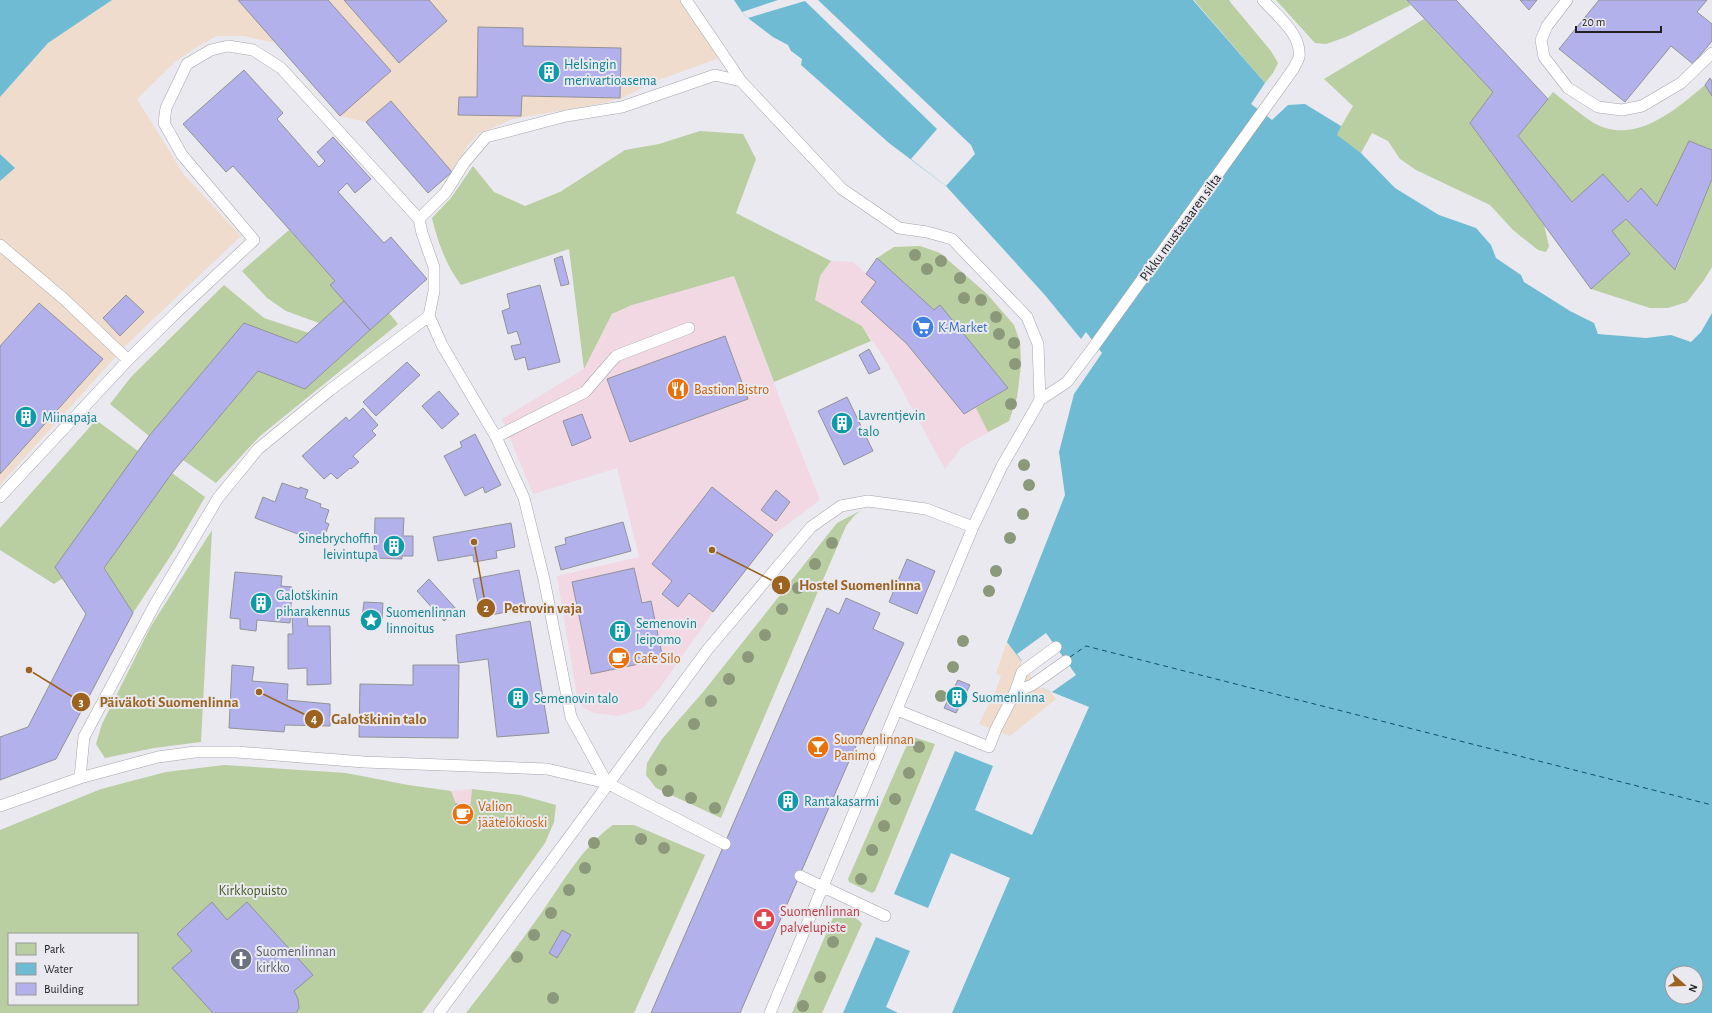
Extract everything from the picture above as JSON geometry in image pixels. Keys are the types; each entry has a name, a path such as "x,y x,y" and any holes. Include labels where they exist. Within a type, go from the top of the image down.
{"lane":[{"path":"686,0 741,81 842,189 900,228 927,232 952,239 1027,317 1038,344 1040,400 1002,466 973,527 770,1013"},
{"name":"Pikku mustasaaren silta","path":"1040,400 1067,382 1294,68 1299,58 1299,47 1292,32 1263,0"},
{"path":"1567,0 1547,26 1541,40 1544,57 1568,88 1598,107 1622,110 1642,106 1681,83 1712,53"},
{"path":"0,497 128,360 254,240 182,156 164,123 166,108 187,64 211,50 228,46 253,50 281,68 419,219 422,233 434,267 434,291 429,316 442,345 496,437 524,498 544,579 571,717 607,783"},
{"path":"419,219 446,192 464,163 486,137 566,116 622,107 715,75 741,81"},
{"path":"0,245 64,299 128,360"},
{"path":"80,778 84,737 156,604 218,498 258,449 330,390 429,316"},
{"path":"496,437 585,392 616,356 689,328"},
{"path":"439,1013 607,783 708,649 811,527 841,506 868,501 926,509 973,527"},
{"path":"897,710 989,747 996,729 1015,692 1022,672 1056,647"},
{"path":"1015,692 1032,685 1066,661"},
{"path":"0,806 80,778 158,757 195,752 237,752 364,762 547,769 607,783 725,844"},
{"path":"800,876 885,916"}],"shaded area":[{"path":"112,0 681,0 719,58 656,81 622,98 604,103 513,119 480,133 468,145 452,172 428,193 366,122 340,116 276,43 244,36 217,36 200,45 176,61 137,99 184,175 241,236 127,344 0,485 0,181 15,168 0,154 0,97 48,43"},
{"path":"920,246 940,253 987,294 1014,325 1020,342 1021,365 1017,397 1009,421 962,447 945,469 887,362 862,326 815,300 820,276 831,261 853,262 866,274 877,258 894,247"},
{"path":"734,276 782,405 820,500 773,535 713,612 662,685 643,708 618,716 594,713 584,708 578,702 557,576 639,557 617,468 533,494 502,419 584,369 612,315 632,305"},
{"path":"1007,642 1056,699 1010,736 979,724 996,690 1001,676 996,673"},
{"path":"472,789 474,827 449,825 451,791"}],"green space":[{"path":"1194,0 1229,0 1271,51 1278,63 1273,73 1265,83"},
{"path":"1276,0 1407,0 1411,5 1346,37 1326,44 1315,43"},
{"path":"1424,19 1493,92 1470,123 1544,225 1549,246 1546,252 1538,250 1513,230 1490,205 1416,170 1400,159 1388,141 1372,133 1361,153 1336,135 1353,106 1324,79"},
{"path":"1705,85 1712,96 1712,150 1689,141 1657,206 1641,188 1628,202 1603,175 1572,202 1518,136 1553,92 1592,122 1608,129 1623,130 1638,128 1653,122 1681,105"},
{"path":"700,131 743,134 756,159 736,213 831,261 820,276 815,300 862,326 871,341 774,382 734,276 632,305 612,314 584,369 569,249 461,285 451,270 440,245 432,218 451,198 473,166 494,192 525,206 560,192 625,150 659,144"},
{"path":"1712,179 1712,267 1687,302 1668,308 1650,308 1591,289 1630,254 1612,231 1626,219 1676,270"},
{"path":"289,230 335,281 344,301 319,323 286,311 267,298 242,271"},
{"path":"920,246 940,253 987,294 1014,325 1020,342 1021,365 1017,397 1009,421 988,432 976,408 1008,388 940,306 934,310 877,258 894,247"},
{"path":"224,285 264,318 309,333 297,343 244,323 149,436 110,404 131,377"},
{"path":"389,313 398,324 260,436 216,483 183,460 258,371 305,389"},
{"path":"96,420 138,451 63,578 54,584 0,550 0,528"},
{"path":"172,473 205,497 175,549 133,613 104,568"},
{"path":"860,511 846,526 721,818 656,788 646,775 647,763 662,739 704,691 837,523"},
{"path":"212,530 201,742 154,748 105,758 96,744 102,724 151,626"},
{"path":"913,737 935,744 875,891 872,893 849,882 848,879 910,738"},
{"name":"Kirkkopuisto","path":"224,765 346,773 408,785 451,791 456,804 455,822 469,823 472,789 520,795 556,805 554,822 545,843 422,1013 0,1013 0,830 101,789 166,772"},
{"path":"613,825 634,825 705,855 634,1013 466,1013 523,938 583,854 592,843"},
{"path":"836,913 843,913 857,919 862,924 822,1013 792,1013 832,920"}],"water":[{"path":"0,0 112,0 48,43 0,97"},
{"path":"734,0 1193,0 1265,83 1251,104 1272,120 1288,105 1305,104 1341,126 1337,135 1361,153 1395,188 1439,215 1476,228 1491,245 1496,258 1521,275 1524,282 1570,311 1594,323 1598,334 1646,338 1671,335 1691,342 1701,332 1712,313 1712,1013 952,1013 1010,878 951,853 928,908 894,894 955,751 993,766 975,810 1032,835 1089,707 1042,688 1007,642 1065,495 1059,452 1074,394 1102,353 1086,332 1081,339 1044,294 946,186 889,143 801,65 802,59 791,51 788,45 773,37 748,18"},
{"path":"0,154 15,168 0,181"},
{"path":"876,937 910,951 886,1007 898,1013 843,1013"}],"pier":[{"path":"778,0 818,0 971,145 975,154 946,186 911,159 937,129 805,1 748,18 742,12"},
{"path":"1046,633 1076,675 1052,692 1042,688 1040,689 1021,663 1022,661 1017,654"}],"building":[{"path":"238,0 328,0 391,71 340,116"},
{"path":"344,0 429,0 447,21 399,63"},
{"path":"1407,0 1456,0 1548,99 1518,136 1572,202 1603,174 1628,202 1641,188 1657,206 1689,141 1712,150 1712,179 1675,270 1626,219 1612,231 1630,254 1591,289 1470,123 1493,92"},
{"path":"1520,0 1537,0 1529,10"},
{"path":"1599,0 1707,0 1697,12 1712,24 1712,41 1693,64 1671,46 1625,102 1559,49"},
{"name":"Helsingin merivartioasema","path":"478,27 523,28 523,46 621,48 620,98 522,96 521,116 458,115 459,97 477,97"},
{"path":"244,70 283,113 277,119 319,167 325,161 317,152 333,137 371,179 355,193 347,183 338,192 384,243 391,237 427,279 370,330 330,285 335,281 233,166 226,172 183,124"},
{"path":"1710,78 1712,81 1712,96 1705,85"},
{"path":"391,101 452,172 428,193 366,122"},
{"path":"562,256 569,284 561,286 554,259"},
{"name":"K-Market","path":"877,258 934,310 940,305 1008,388 964,414 907,344 861,302 876,282 866,274"},
{"path":"540,285 560,362 528,370 525,357 515,360 511,346 521,344 517,331 508,334 502,311 510,308 507,294"},
{"path":"126,295 144,312 120,336 103,318"},
{"path":"344,301 370,330 305,389 258,371 172,473 104,568 133,613 56,759 0,780 0,737 28,727 86,614 55,567 149,436 244,323 297,343"},
{"name":"Miinapaja","path":"39,303 103,359 0,474 0,346"},
{"name":"Bastion Bistro","path":"725,336 748,399 630,442 607,379"},
{"path":"869,349 880,369 869,374 859,355"},
{"path":"407,362 420,375 376,416 363,402"},
{"path":"439,391 459,414 442,429 422,406"},
{"name":"Lavrentjevin talo","path":"847,397 873,451 844,465 818,411"},
{"path":"363,408 378,425 372,431 376,435 353,456 359,462 351,469 350,468 337,479 331,473 324,479 302,456 346,417 349,421"},
{"path":"582,414 591,438 572,446 563,421"},
{"path":"475,434 501,485 485,493 483,487 465,496 444,456 462,447 460,442"},
{"path":"282,483 308,490 305,498 321,504 320,507 329,510 325,522 329,524 322,543 255,518 263,497 275,502"},
{"path":"712,487 773,535 713,612 689,593 678,607 662,594 672,581 652,564"},
{"path":"776,490 790,502 776,521 761,510"},
{"name":"Sinebrychoffin leivintupa","path":"375,518 404,518 403,536 413,536 413,556 402,556 402,559 374,558"},
{"path":"623,522 631,551 561,570 555,547 566,544 565,538"},
{"path":"511,523 515,547 496,551 497,558 474,562 473,555 438,561 433,537"},
{"path":"907,559 935,571 917,614 889,602"},
{"name":"Semenovin leipomo","path":"634,568 642,603 651,601 663,659 591,674 572,582"},
{"path":"519,570 526,608 481,617 473,579"},
{"name":"Galotškinin piharakennus","path":"235,572 282,576 281,586 292,587 290,623 257,620 256,631 240,629 240,619 230,618"},
{"path":"429,579 457,610 444,621 417,591"},
{"name":"Rantakasarmi","path":"846,598 880,613 873,629 904,643 850,759 740,1013 651,1013 827,608 839,614"},
{"path":"364,602 383,603 382,619 362,618"},
{"path":"292,615 307,615 308,626 330,626 331,684 307,685 307,668 288,669 288,634 293,634"},
{"name":"Semenovin talo","path":"530,621 549,733 497,737 488,659 458,663 456,635"},
{"path":"232,665 254,667 252,681 288,684 287,700 330,704 330,726 285,725 284,732 229,728"},
{"path":"413,665 459,665 458,738 359,737 360,684 413,685"},
{"name":"Suomenlinna","path":"958,680 970,685 956,713 944,708"},
{"name":"Valion jäätelökioski","path":"456,804 470,805 469,824 455,822"},
{"name":"Suomenlinnan kirkko","path":"212,902 227,920 247,902 313,975 294,991 298,999 299,1008 296,1013 213,1013 172,968 192,951 177,934"},
{"path":"562,930 571,935 557,958 549,953"}],"ferry route":[{"path":"1070,657 1086,646 1712,805"}],"place":[{"name":"Helsingin merivartioasema","path":"549,72"},
{"name":"K-Market","path":"923,327"},
{"name":"Bastion Bistro","path":"678,389"},
{"name":"Miinapaja","path":"26,417"},
{"name":"Lavrentjevin talo","path":"842,423"},
{"name":"Petrovin vaja","path":"474,542"},
{"name":"Sinebrychoffin leivintupa","path":"394,546"},
{"name":"Hostel Suomenlinna","path":"712,550"},
{"name":"Galotškinin piharakennus","path":"261,603"},
{"name":"Suomenlinnan linnoitus","path":"371,620"},
{"name":"Semenovin leipomo","path":"620,631"},
{"name":"Cafe Silo","path":"619,658"},
{"name":"Päiväkoti Suomenlinna","path":"29,670"},
{"name":"Galotškinin talo","path":"259,692"},
{"name":"Suomenlinna","path":"957,697"},
{"name":"Semenovin talo","path":"518,698"},
{"name":"Suomenlinnan Panimo","path":"818,747"},
{"name":"Rantakasarmi","path":"788,801"},
{"name":"Valion jäätelökioski","path":"463,814"},
{"name":"Suomenlinnan palvelupiste","path":"764,919"},
{"name":"Suomenlinnan kirkko","path":"241,959"}]}
